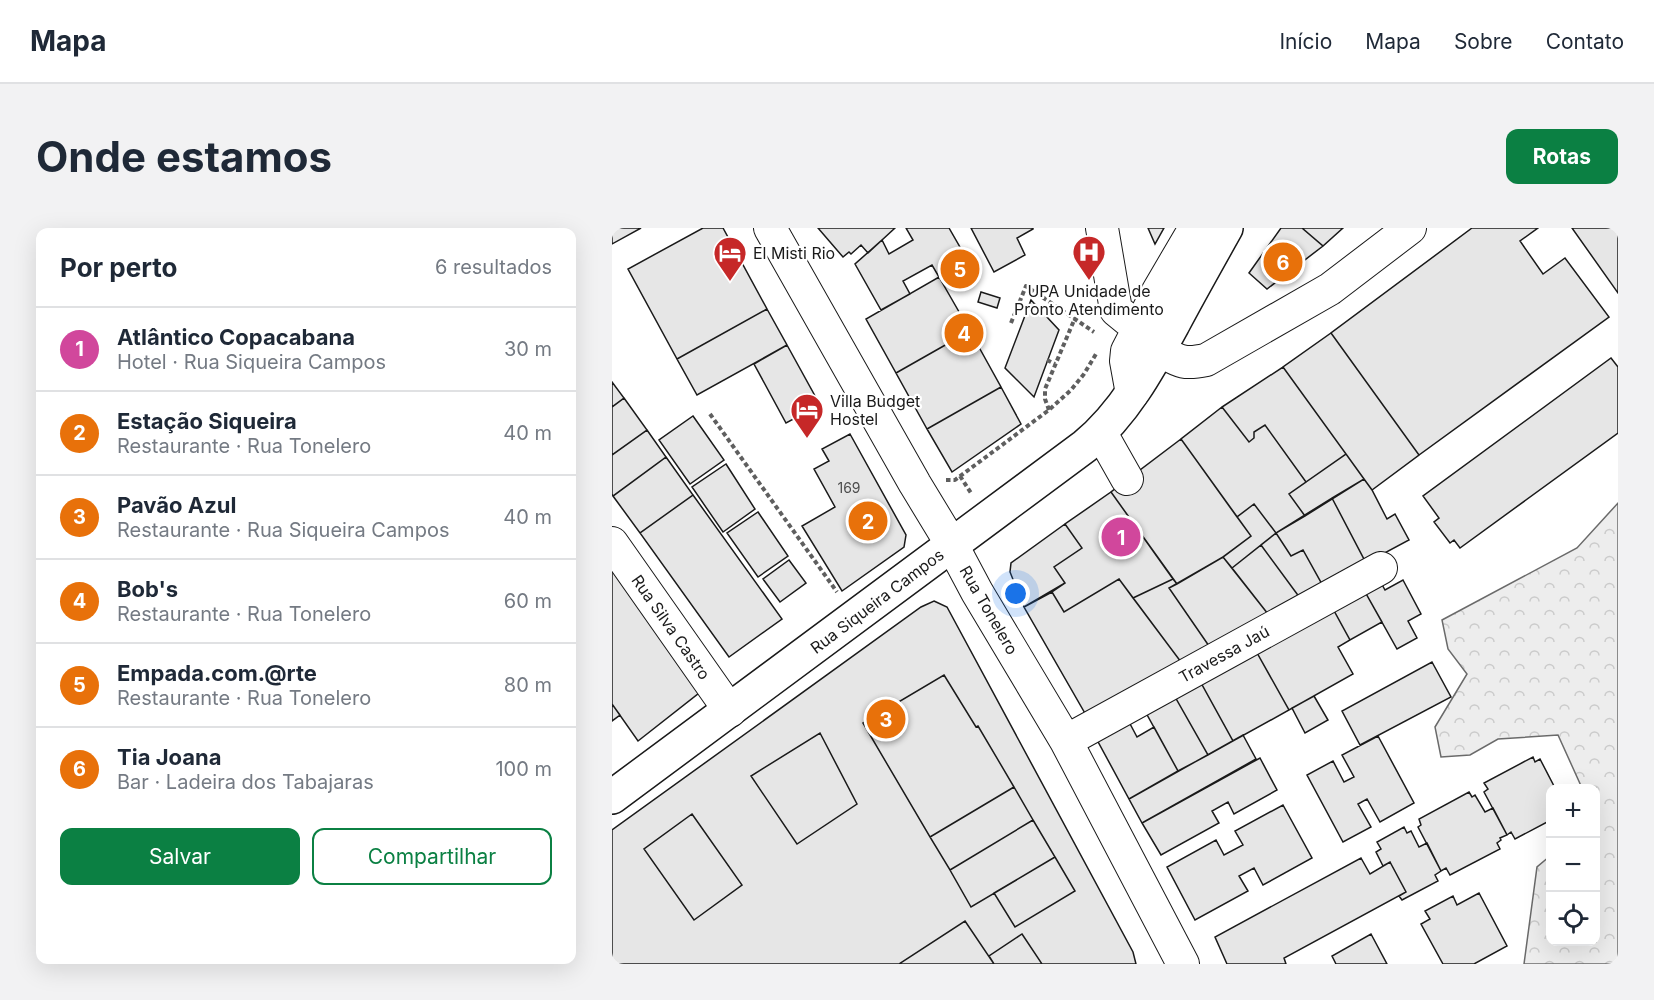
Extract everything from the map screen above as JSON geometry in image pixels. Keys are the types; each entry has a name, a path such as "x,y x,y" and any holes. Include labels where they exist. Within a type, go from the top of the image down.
{"main road":[{"name":"Rua Siqueira Campos","path":"612,797 1101,433 1132,394 1130,333 1226,228"}],"street":[{"name":"Rua Tonelero","path":"770,228 915,484 1066,741 1182,964"},
{"path":"1102,228 1110,268 1114,306 1130,333 1181,362 1192,363 1206,360 1330,289 1410,228"},
{"name":"Rua Siqueira Campos","path":"1130,333 1195,228"},
{"path":"1101,433 1127,479"},
{"name":"Rua Silva Castro","path":"612,543 730,711"},
{"name":"Travessa Jaú","path":"1066,741 1381,568"}],"path":[{"path":"1011,323 1026,286 1075,318 1130,333"},
{"path":"1049,410 1045,394 1075,318"},
{"path":"915,484 939,472 943,478 949,481 955,480 1049,410 1071,390 1084,374 1130,333"},
{"path":"1047,360 1055,364"},
{"path":"710,414 856,616"}],"green space":[{"path":"1618,503 1618,964 1524,964 1537,867 1546,859 1546,946 1600,946 1600,784 1580,784 1558,735 1498,739 1470,755 1441,757 1435,727 1467,674 1448,649 1442,620 1577,548"}],"building":[{"path":"612,228 641,228 612,244"},
{"path":"703,228 723,228 767,309 677,359 628,269"},
{"path":"818,228 895,228 868,253 861,245 851,254 849,252 843,257"},
{"path":"906,228 949,228 968,261 939,277 932,265 903,281 910,294 881,310 855,264 882,240 889,254 913,240"},
{"path":"971,228 1033,229 1017,238 1025,255 994,272"},
{"path":"1148,228 1164,228 1155,244"},
{"path":"1281,228 1302,228 1323,246 1267,289 1249,273"},
{"path":"1302,228 1343,228 1323,246"},
{"path":"1472,228 1538,228 1520,241 1543,274 1565,258 1609,317 1419,455 1331,333"},
{"path":"1572,228 1618,228 1618,293"},
{"path":"939,277 970,331 896,373 866,319"},
{"path":"981,292 1000,298 997,308 978,302"},
{"path":"1031,300 1059,330 1034,397 1005,368"},
{"path":"767,309 787,345 697,395 677,359"},
{"path":"970,331 1001,387 927,429 896,373"},
{"path":"1331,333 1419,455 1372,490 1283,367"},
{"path":"787,345 820,405 786,423 754,364"},
{"path":"1611,358 1618,367 1618,433 1460,548 1454,540 1450,543 1434,522 1439,518 1423,496"},
{"path":"1283,367 1346,454 1306,482 1265,425 1254,432 1254,438 1249,442 1222,407"},
{"path":"612,382 624,398 612,407"},
{"path":"1001,387 1021,424 952,472 927,429"},
{"path":"624,398 647,430 612,455 612,407"},
{"path":"1222,407 1249,442 1254,438 1254,432 1265,425 1306,482 1289,494 1305,516 1276,533 1254,504 1237,517 1181,439"},
{"path":"693,416 724,460 690,484 659,440"},
{"path":"647,430 666,457 613,496 612,455"},
{"path":"850,434 906,535 904,547 842,591 802,526 835,507 814,469 829,461 822,449"},
{"path":"1181,439 1251,536 1223,557 1177,584 1111,492"},
{"path":"1346,454 1364,479 1305,516 1289,494"},
{"path":"666,457 693,495 640,533 613,496"},
{"path":"726,464 755,509 723,532 692,487"},
{"path":"1364,479 1387,519 1395,514 1409,540 1366,563 1332,498"},
{"path":"1111,492 1173,579 1133,598 1119,579 1064,612 1052,592 1065,583 1054,567 1082,548 1065,524"},
{"path":"693,495 782,619 729,657 640,533"},
{"path":"1332,498 1366,563 1323,586 1303,550 1291,556 1276,533"},
{"path":"1254,504 1276,533 1232,568 1223,557 1251,536 1237,517"},
{"path":"758,512 788,556 758,577 727,533"},
{"path":"1065,524 1082,548 1054,567 1065,583 1024,607 1010,572 1011,563"},
{"path":"1276,533 1291,556 1303,550 1323,586 1300,598 1261,545"},
{"path":"1261,545 1300,598 1268,614 1232,568"},
{"path":"1223,557 1268,614 1209,646 1169,588"},
{"path":"789,560 806,583 780,602 763,579"},
{"path":"612,570 699,693 638,741 612,704"},
{"path":"1119,579 1181,662 1086,715 1024,607 1052,592 1064,612"},
{"path":"1173,579 1177,584 1169,588 1209,646 1181,662 1133,598"},
{"path":"1403,580 1421,614 1408,621 1417,638 1397,649 1364,590 1380,581 1385,590"},
{"path":"1364,590 1382,622 1350,640 1332,607"},
{"path":"934,601 947,607 1133,952 1136,964 612,964 612,830 921,607"},
{"path":"1332,607 1350,640 1338,647 1353,674 1289,710 1256,651"},
{"path":"1256,651 1289,710 1233,741 1200,681"},
{"path":"1432,662 1451,697 1360,745 1342,711"},
{"path":"944,675 976,727 978,726 1014,787 930,837 863,723"},
{"path":"1200,681 1233,741 1208,755 1174,695"},
{"path":"1174,695 1208,755 1178,771 1145,711"},
{"path":"1314,696 1328,720 1305,733 1292,708"},
{"path":"612,704 620,715 612,721"},
{"path":"1128,720 1137,737 1154,727 1178,771 1129,799 1096,738"},
{"path":"820,733 857,804 797,844 751,776"},
{"path":"1243,735 1256,759 1142,823 1129,799"},
{"path":"1378,736 1414,803 1380,822 1367,799 1358,804 1371,827 1343,842 1307,775 1333,761 1344,782 1354,777 1342,755"},
{"path":"1533,757 1535,762 1540,759 1553,784 1546,784 1546,823 1515,839 1511,832 1507,835 1484,792 1488,789 1484,783"},
{"path":"1260,758 1277,790 1234,814 1228,802 1212,811 1219,823 1161,855 1142,823"},
{"path":"1014,787 1033,820 950,870 930,837"},
{"path":"1469,792 1472,797 1475,795 1485,812 1493,808 1507,835 1500,838 1501,840 1497,843 1500,849 1450,875 1446,868 1441,871 1418,827 1421,825 1419,819"},
{"path":"1283,805 1312,858 1263,885 1254,868 1239,876 1248,891 1195,920 1167,867 1216,840 1224,855 1243,845 1235,831"},
{"path":"692,814 742,885 694,920 644,849"},
{"path":"1033,820 1055,857 971,907 950,870"},
{"path":"1404,827 1407,833 1411,831 1419,847 1427,843 1441,871 1435,875 1438,881 1402,900 1399,896 1406,892 1390,862 1383,866 1376,852 1381,849 1377,842"},
{"path":"1055,857 1075,891 1015,927 994,893"},
{"path":"1361,858 1370,874 1390,862 1406,892 1284,958 1286,964 1227,964 1215,937"},
{"path":"1479,893 1507,946 1474,964 1443,964 1421,924 1430,919 1425,911 1453,896 1457,905"},
{"path":"965,921 994,964 899,964"},
{"path":"1022,934 1042,964 994,964 989,956"},
{"path":"1371,934 1387,964 1336,964 1332,956"}],"place":[{"name":"Tia Joana","path":"1283,262"},
{"name":"Empada.com.@rte","path":"960,269"},
{"name":"UPA Unidade de Pronto Atendimento","path":"1089,281"},
{"name":"El Misti Rio","path":"730,282"},
{"name":"Bob's","path":"964,333"},
{"name":"Villa Budget Hostel","path":"807,439"},
{"name":"Estação Siqueira","path":"868,521"},
{"name":"Atlântico Copacabana","path":"1121,537"},
{"name":"Pavão Azul","path":"886,719"}]}
